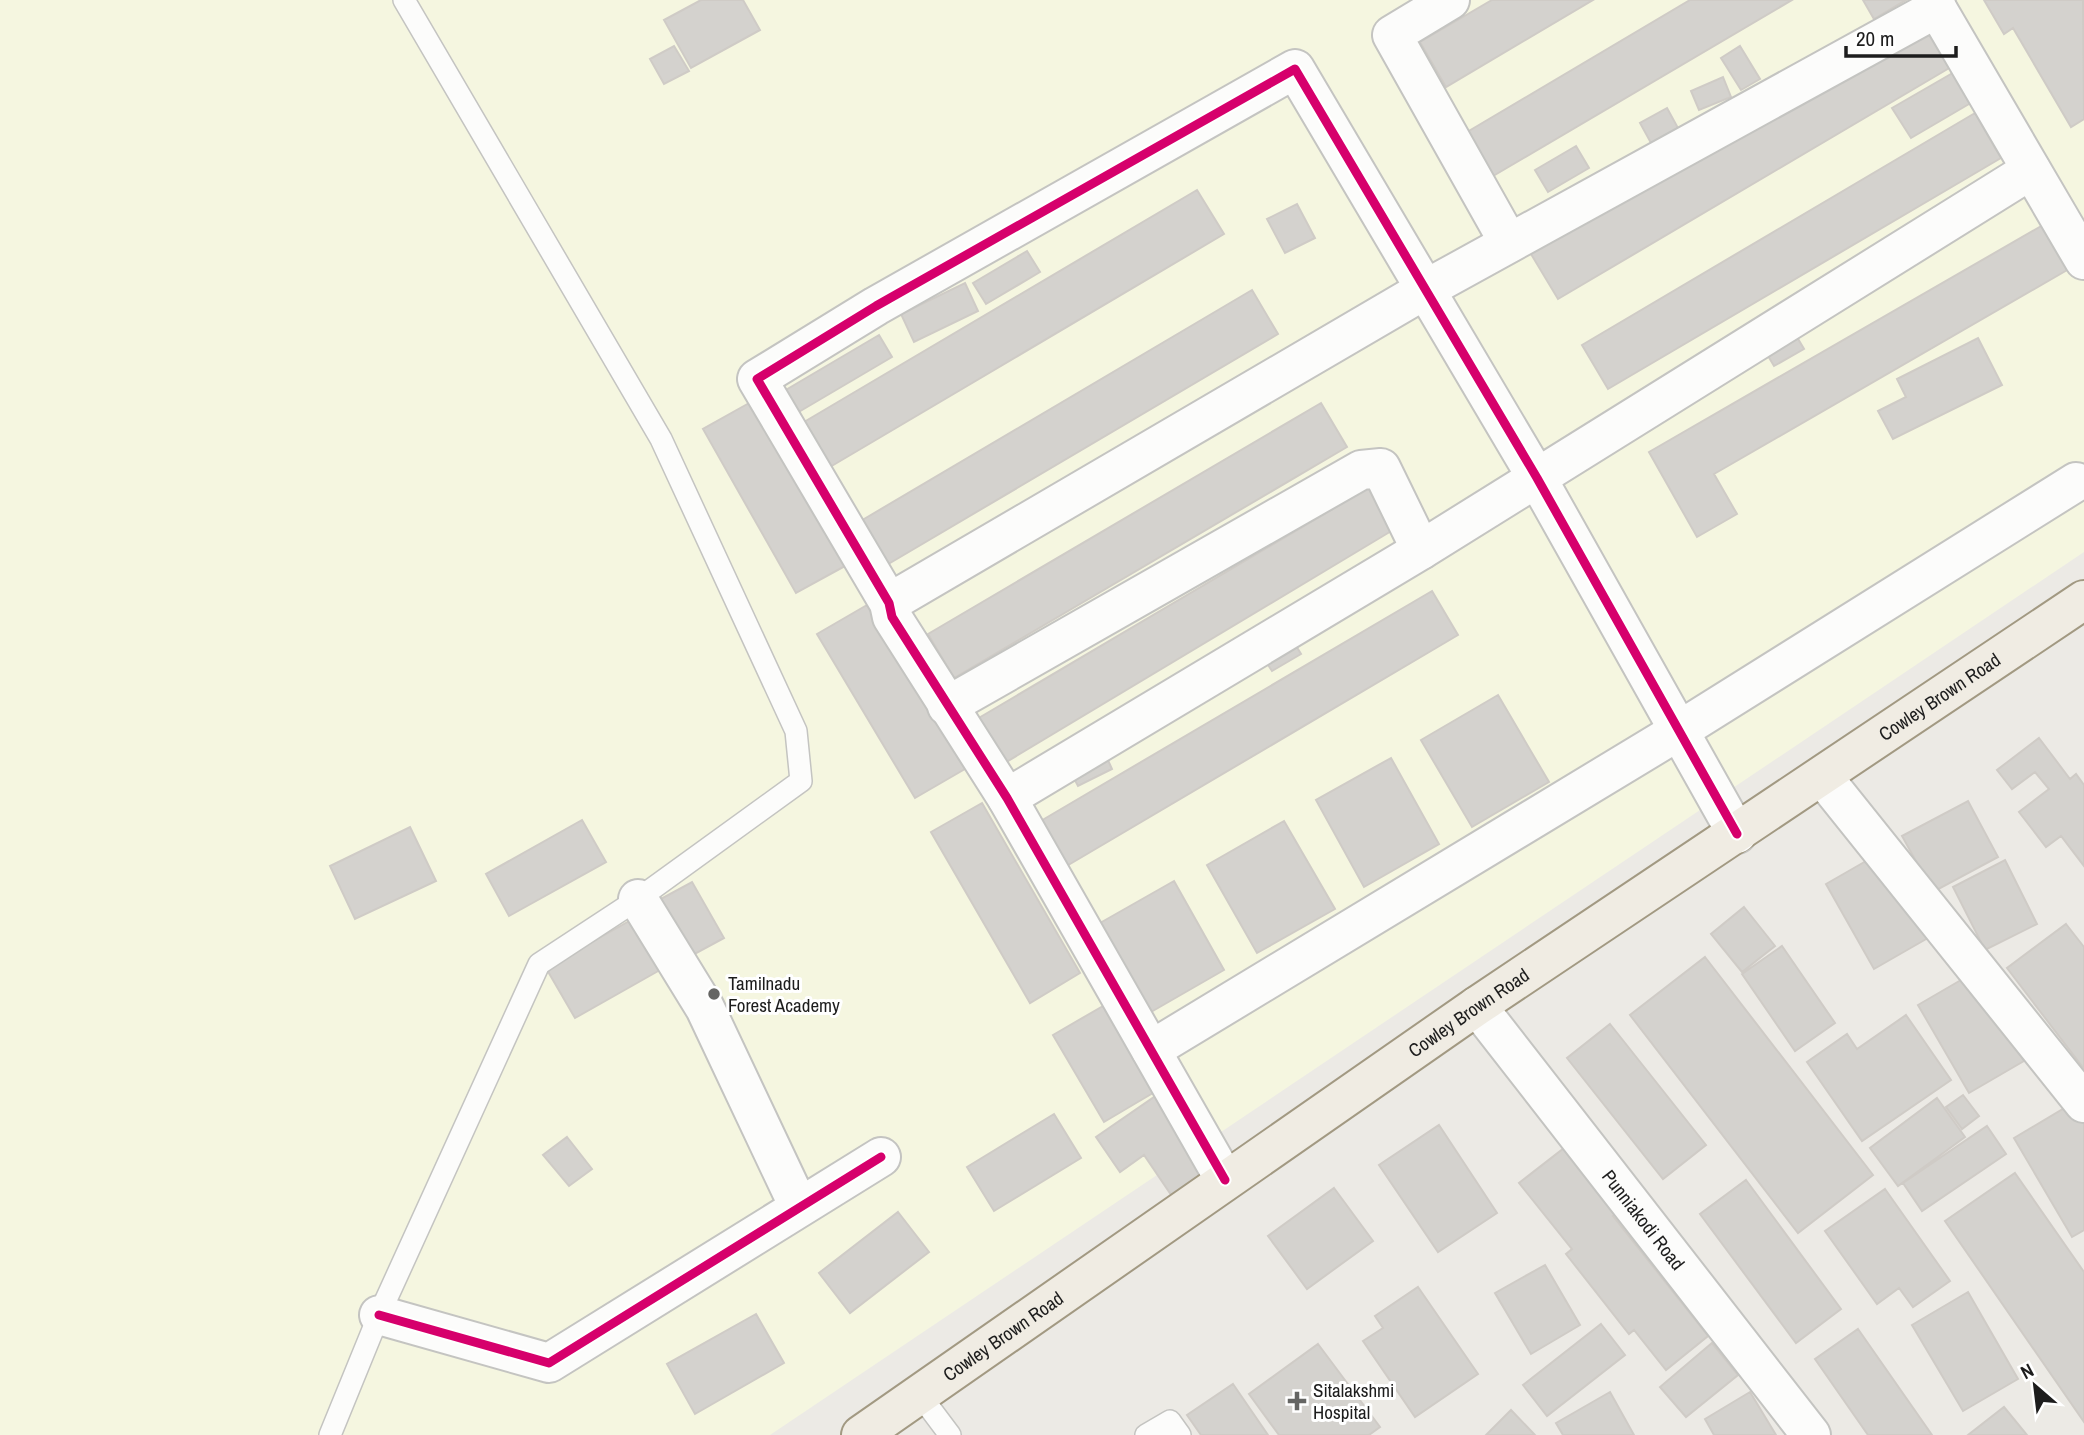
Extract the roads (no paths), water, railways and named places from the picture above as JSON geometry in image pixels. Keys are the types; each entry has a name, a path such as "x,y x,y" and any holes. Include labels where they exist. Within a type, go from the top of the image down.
{"main road":[{"name":"Cowley Brown Road","path":"861,1435 1477,1006 2084,600"}],"street":[{"path":"1450,0 1392,35 1509,243"},
{"path":"889,603 1426,289 1934,4 2084,260"},
{"path":"1225,1180 1007,798 892,617 889,603 757,379 876,306 1295,69 1536,478 1681,730 1737,834"},
{"path":"1007,798 1421,550 2031,170"},
{"path":"947,706 1361,470 1381,468 1421,550"},
{"path":"1151,1050 1681,730 2076,482"},
{"path":"1822,776 2084,1103"},
{"path":"638,899 705,1009 799,1207"},
{"name":"Punniakodi Road","path":"1477,1006 1811,1435"},
{"path":"379,1315 549,1363 881,1157"}],"lane":[{"path":"330,1435 379,1315 539,964 638,899 801,781 796,731 661,439 404,0"},
{"path":"920,1395 950,1435"},
{"path":"1146,1435 1170,1421 1180,1435"}],"place":[{"name":"Tamilnadu Forest Academy","path":"714,994"},
{"name":"Sitalakshmi Hospital","path":"1297,1401"}]}
